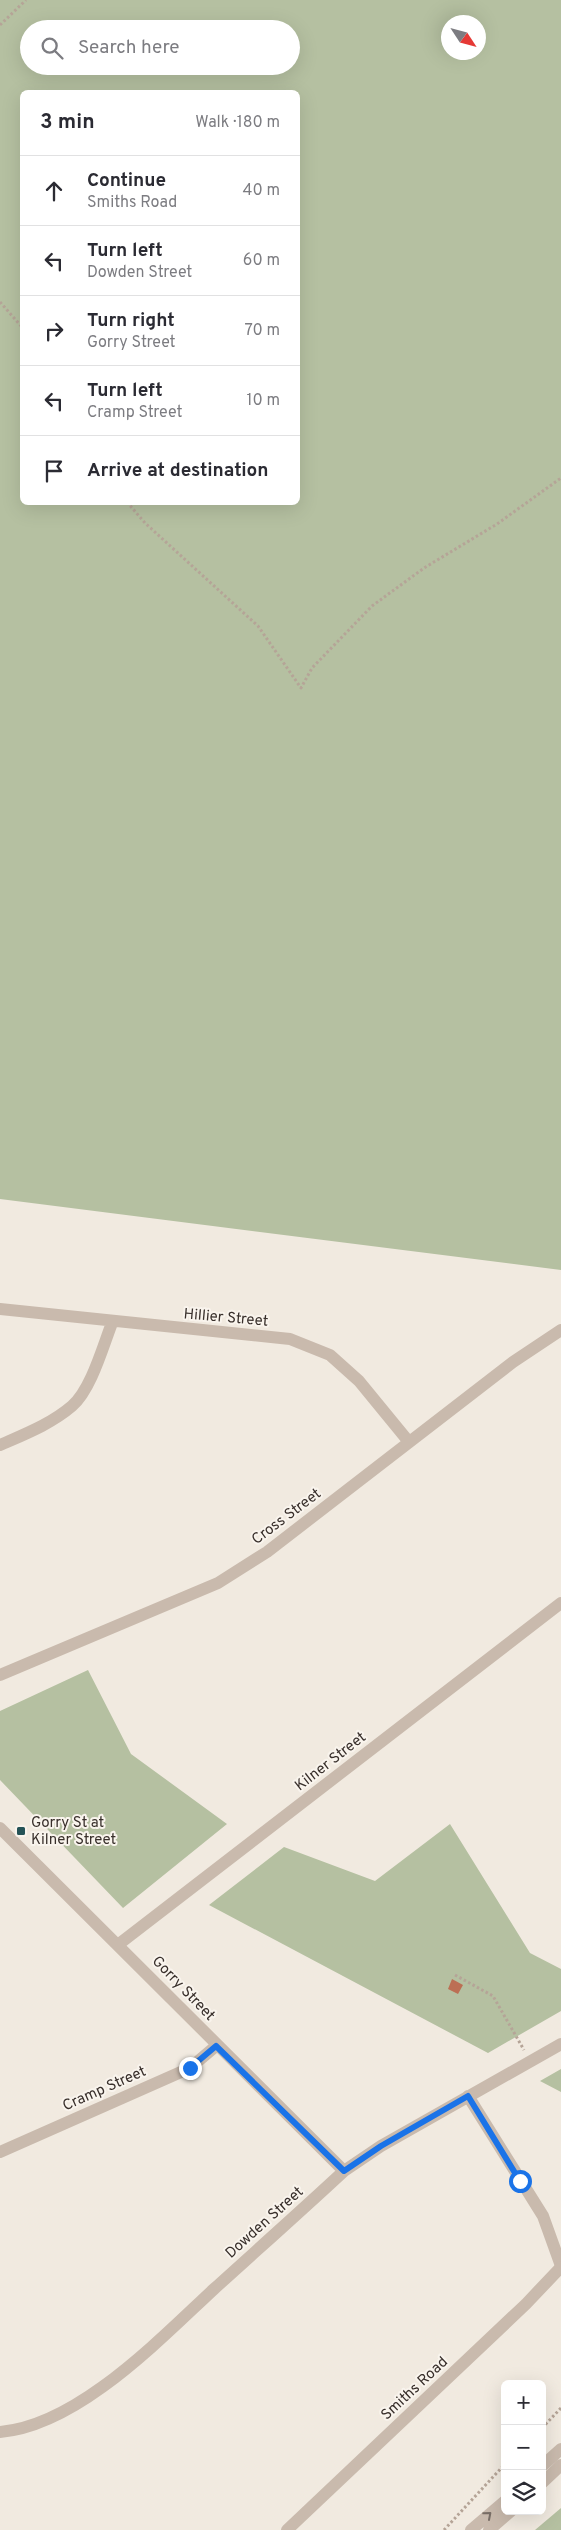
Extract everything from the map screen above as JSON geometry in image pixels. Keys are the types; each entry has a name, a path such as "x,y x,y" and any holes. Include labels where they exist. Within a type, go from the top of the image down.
{"street":[{"name":"Hillier Street","path":"0,1309 112,1323 290,1339 330,1355 359,1381 409,1442"},
{"path":"0,1445 47,1424 73,1405 95,1370 112,1323"},
{"name":"Cross Street","path":"0,1675 218,1583 267,1552 513,1362 561,1330"},
{"name":"Kilner Street","path":"119,1944 561,1603"},
{"name":"Gorry Street","path":"0,1828 119,1944 216,2046 344,2171"},
{"name":"Dowden Street","path":"0,2432 18,2431 65,2410 119,2376 344,2171 381,2146 561,2044"},
{"name":"Cramp Street","path":"0,2152 190,2068 216,2046"},
{"name":"Smiths Road","path":"287,2530 526,2304 561,2266 543,2216 468,2096"},
{"path":"546,2462 561,2449"},
{"path":"546,2479 561,2465"},
{"path":"471,2530 501,2504"},
{"path":"489,2530 506,2515"}],"path":[{"path":"0,25 26,0"},
{"path":"0,302 20,325"},
{"path":"130,505 145,523 258,626 301,688 312,668 372,606 424,568 497,524 561,478"},
{"path":"455,1976 493,1996 530,2061"},
{"path":"545,2425 561,2408"},
{"path":"444,2530 501,2468"}],"green space":[{"path":"0,0 561,0 561,1270 0,1199"},
{"path":"88,1670 131,1754 227,1824 123,1908 0,1780 0,1711"},
{"path":"450,1824 530,1953 561,1969 561,2011 488,2053 209,1905 284,1847 375,1881"},
{"path":"561,2069 561,2092 540,2081"},
{"path":"561,2508 561,2530 535,2530"}],"building":[{"path":"452,1979 463,1985 458,1994 448,1989"}],"place":[{"name":"Gorry St at Kilner Street","path":"21,1831"}],"route":[{"path":"190,2068 216,2046 344,2171 381,2146 468,2096 520,2181"}]}
